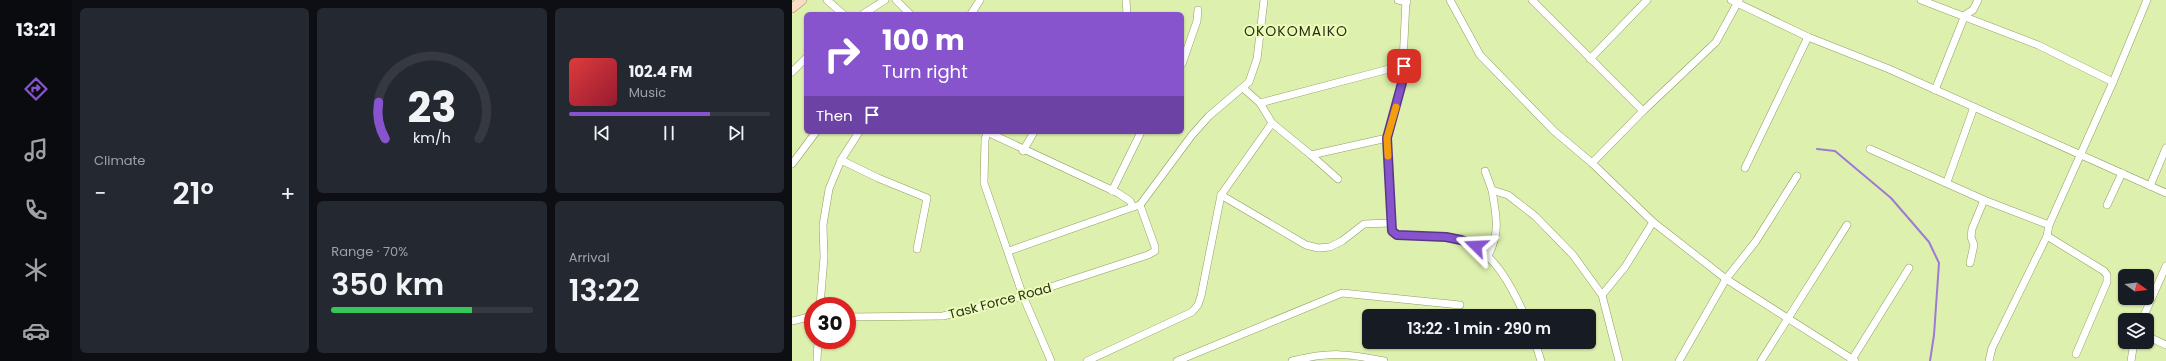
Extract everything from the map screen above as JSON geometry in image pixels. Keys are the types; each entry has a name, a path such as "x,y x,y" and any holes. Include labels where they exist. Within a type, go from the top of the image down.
{"main road":[{"path":"792,8 802,0"}],"street":[{"path":"828,0 841,12"},
{"path":"866,12 885,0"},
{"path":"896,0 908,12"},
{"path":"972,12 980,0"},
{"path":"1126,0 1127,12"},
{"path":"1009,251 1137,206 1192,135 1209,116 1249,82 1255,64 1264,0"},
{"path":"1398,0 1407,1 1402,83 1387,138 1390,224 1393,232 1397,235 1461,240 1476,246 1488,256 1502,274 1521,309"},
{"path":"1450,0 1480,55 1554,131 1592,163 1653,222 1726,279 1853,360 1909,268"},
{"path":"1532,0 1643,111"},
{"path":"1590,59 1647,0"},
{"path":"1921,0 1965,15 2038,45 2113,82"},
{"path":"1936,90 1965,15 1973,10 1978,0"},
{"path":"1989,361 1992,348 2047,236 2049,225 2113,82 2147,0"},
{"path":"1592,163 1643,111 1716,42 1736,1 1808,37 1936,90 2166,193"},
{"path":"1184,58 1197,21 1198,10"},
{"path":"1745,168 1808,37"},
{"path":"792,72 804,63"},
{"path":"1260,103 1404,66"},
{"path":"1243,88 1260,103 1272,123 1311,155 1338,180"},
{"path":"1947,182 1974,107"},
{"path":"1087,361 1194,310 1201,296 1221,195 1272,123"},
{"path":"792,164 814,134"},
{"path":"821,297 824,257 824,225 829,189 841,160 857,134"},
{"path":"986,134 984,183 992,209 1009,251 1023,296 1050,361"},
{"path":"991,134 1023,151 1125,197 1137,206"},
{"path":"1023,151 1033,134"},
{"path":"1112,191 1140,134"},
{"path":"1311,155 1387,138"},
{"path":"2150,186 2166,148"},
{"path":"1870,149 1947,182 1984,200 2049,225"},
{"path":"841,160 878,178 927,198 918,249"},
{"path":"1485,171 1492,190 1497,228 1494,244 1488,256"},
{"path":"2107,205 2122,173"},
{"path":"1679,361 1726,279 1756,241 1797,176"},
{"path":"1492,190 1508,195 1535,216 1562,241 1602,295 1620,361"},
{"path":"1221,195 1306,245 1318,248 1330,247 1342,242 1364,224 1390,224"},
{"path":"1970,263 1974,245 1971,237 1972,229 1984,200"},
{"name":"Task Force Road","path":"856,317 943,316 1023,296 1148,255 1155,251 1155,246 1137,206"},
{"path":"1602,295 1625,267 1653,222"},
{"path":"1761,361 1847,225"},
{"path":"2047,236 2104,271 2108,275 2107,282 2076,354"},
{"path":"2145,313 2166,266"},
{"path":"1177,361 1342,293 1460,304"},
{"path":"792,321 804,318"},
{"path":"2154,339 2166,345"},
{"path":"818,349 818,361"},
{"path":"1537,349 1541,361"},
{"path":"2131,361 2133,349"},
{"path":"1292,361 1320,354 1339,353 1384,361"}],"waterway":[{"path":"1817,149 1835,151 1891,198 1929,242 1939,263 1934,335 1930,361"}],"slow traffic":[{"path":"1388,156 1387,138 1396,107"}],"district":[{"name":"OKOKOMAIKO","path":"1296,31"}],"route":[{"path":"1404,66 1402,83 1387,138 1390,224 1392,231 1397,235 1446,237 1461,240 1476,246"}]}
